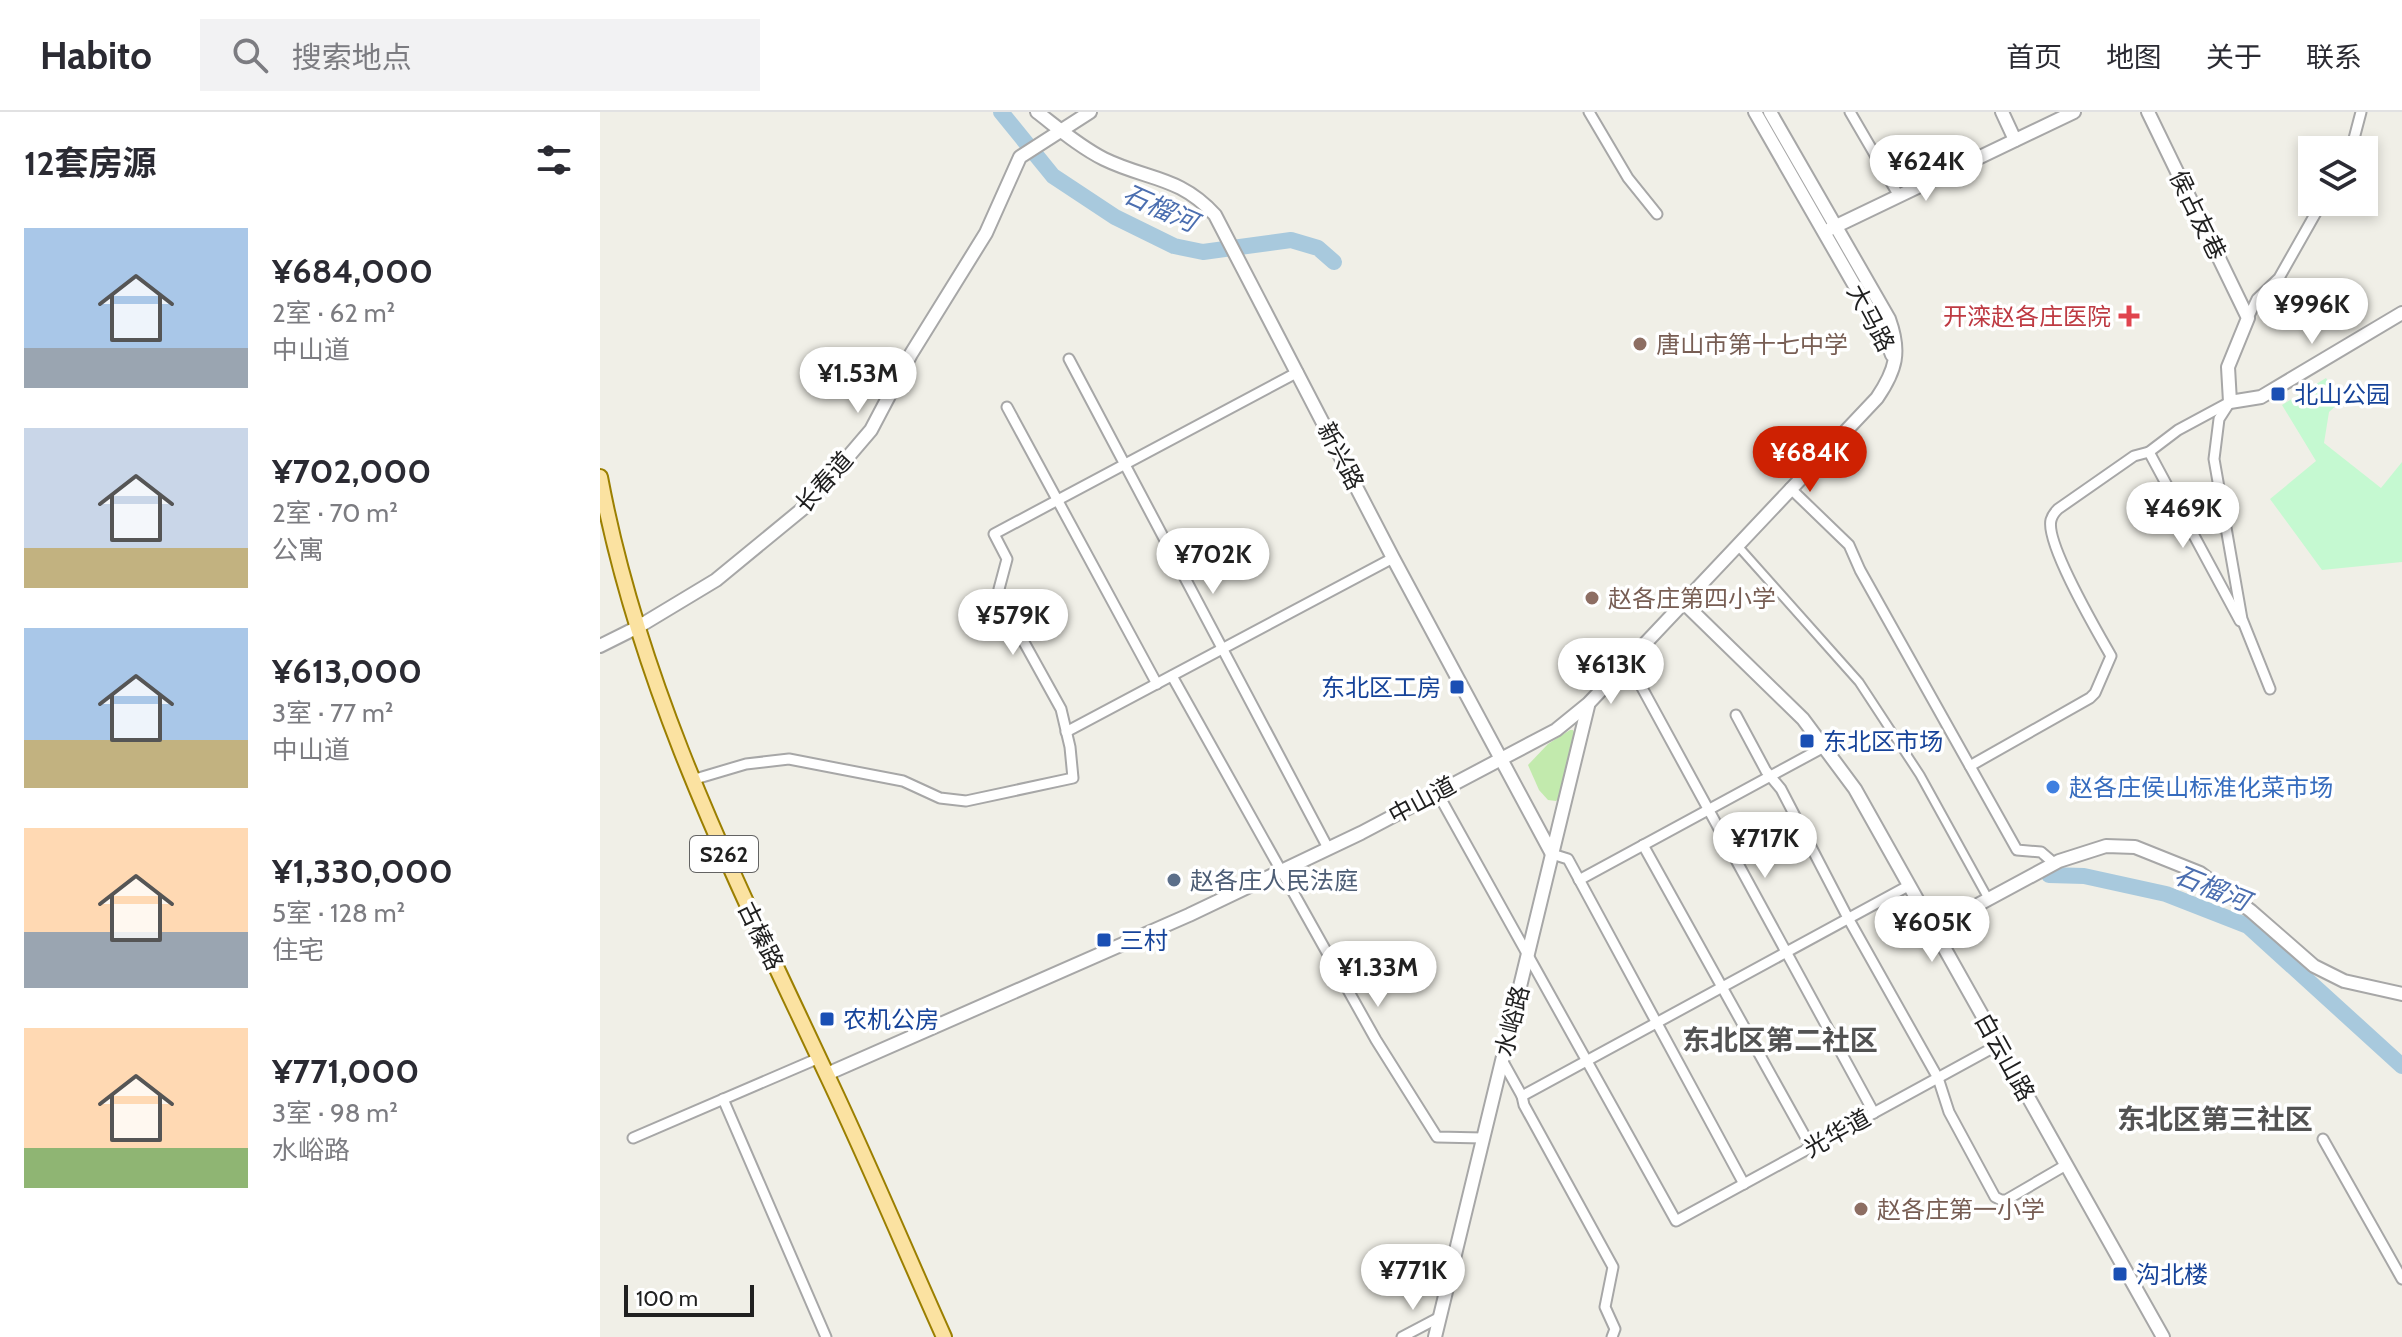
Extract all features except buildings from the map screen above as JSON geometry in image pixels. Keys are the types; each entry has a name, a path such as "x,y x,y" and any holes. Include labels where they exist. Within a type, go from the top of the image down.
{"main road":[{"name":"古榛路","path":"600,477 613,546 667,719 737,885 827,1074 944,1337"}],"street":[{"name":"新兴路","path":"1037,112 1103,159 1179,185 1200,198 1215,215 1393,558 1552,854"},
{"name":"长春道","path":"600,646 716,580 806,506 871,430 911,354 986,233 1020,157 1090,112"},
{"path":"1589,112 1628,178 1657,214"},
{"name":"大马路","path":"1755,112 1830,229"},
{"name":"大马路","path":"1770,112 1887,342 1894,362"},
{"path":"1850,112 1899,196"},
{"path":"2002,112 2015,140"},
{"path":"1830,229 2074,112"},
{"name":"侯占友巷","path":"2148,112 2248,318"},
{"path":"2355,136 2361,112"},
{"path":"2246,633 2214,459 2219,419 2230,402 2228,367 2248,318 2257,299 2279,278 2314,216"},
{"path":"1970,766 2095,693 2111,656 2062,561 2051,530 2051,518 2058,509 2134,456 2149,452 2178,430 2230,402 2261,397 2402,313"},
{"path":"1069,359 1328,848"},
{"name":"中山道","path":"827,1074 1189,915 1328,848 1556,730 1588,704 1877,398 1891,377 1894,362"},
{"path":"692,780 746,764 789,759 903,781 940,798 966,801 1073,778 1061,709 1015,626 999,589 1007,559 994,534 1298,372"},
{"path":"1007,407 1157,684"},
{"path":"2149,452 2246,633 2270,689"},
{"path":"1790,488 1849,545 1867,584 2017,850 2041,852 2055,864"},
{"path":"1737,545 1859,682 1920,775 1989,900"},
{"path":"1066,732 1393,558"},
{"name":"白云山路","path":"1683,602 1803,719 1855,789 2163,1337"},
{"path":"1628,662 1874,1113"},
{"path":"1172,676 1376,1040 1437,1137 1483,1138"},
{"name":"水峪路","path":"1435,1337 1588,704"},
{"path":"1736,715 1770,776 1781,789 1848,918 1938,1078 1949,1112 1998,1199 2006,1200 2066,1165"},
{"path":"1579,880 1824,747"},
{"path":"1437,792 1587,1061"},
{"path":"1643,845 1811,1147"},
{"path":"1933,929 2055,864 2106,846 2135,847 2200,873 2251,911 2314,966 2344,981 2402,994"},
{"path":"1552,854 1568,859 1744,1184"},
{"path":"1522,1096 1908,886"},
{"name":"光华道","path":"1587,1061 1676,1221 1998,1045"},
{"path":"633,1138 819,1058"},
{"path":"1502,1060 1613,1267 1605,1307 1615,1329 1612,1337"},
{"path":"723,1099 826,1337"},
{"path":"2323,1139 2402,1279"},
{"path":"1402,1337 1440,1317"}],"green space":[{"path":"2326,378 2340,402 2329,412 2324,443 2381,488 2402,462 2402,562 2322,570 2270,499 2316,461 2282,405"},
{"path":"1570,730 1576,736 1560,797 1556,801 1548,800 1539,790 1528,765 1548,744"}],"waterway":[{"name":"石榴河","path":"1001,112 1053,176 1115,217 1174,246 1203,252 1291,240 1318,248 1334,262"},
{"name":"石榴河","path":"2049,875 2084,876 2166,894 2248,926 2402,1066"}],"place":[{"name":"开滦赵各庄医院","path":"2129,316"},
{"name":"唐山市第十七中学","path":"1640,344"},
{"name":"北山公园","path":"2278,394"},
{"name":"赵各庄第四小学","path":"1592,598"},
{"name":"东北区工房","path":"1457,687"},
{"name":"东北区市场","path":"1807,741"},
{"name":"赵各庄侯山标准化菜市场","path":"2053,787"},
{"name":"赵各庄人民法庭","path":"1174,880"},
{"name":"三村","path":"1104,940"},
{"name":"农机公房","path":"827,1019"},
{"name":"赵各庄第一小学","path":"1861,1209"},
{"name":"沟北楼","path":"2120,1274"}],"district":[{"name":"东北区第二社区","path":"1780,1040"},
{"name":"东北区第三社区","path":"2215,1119"}]}
